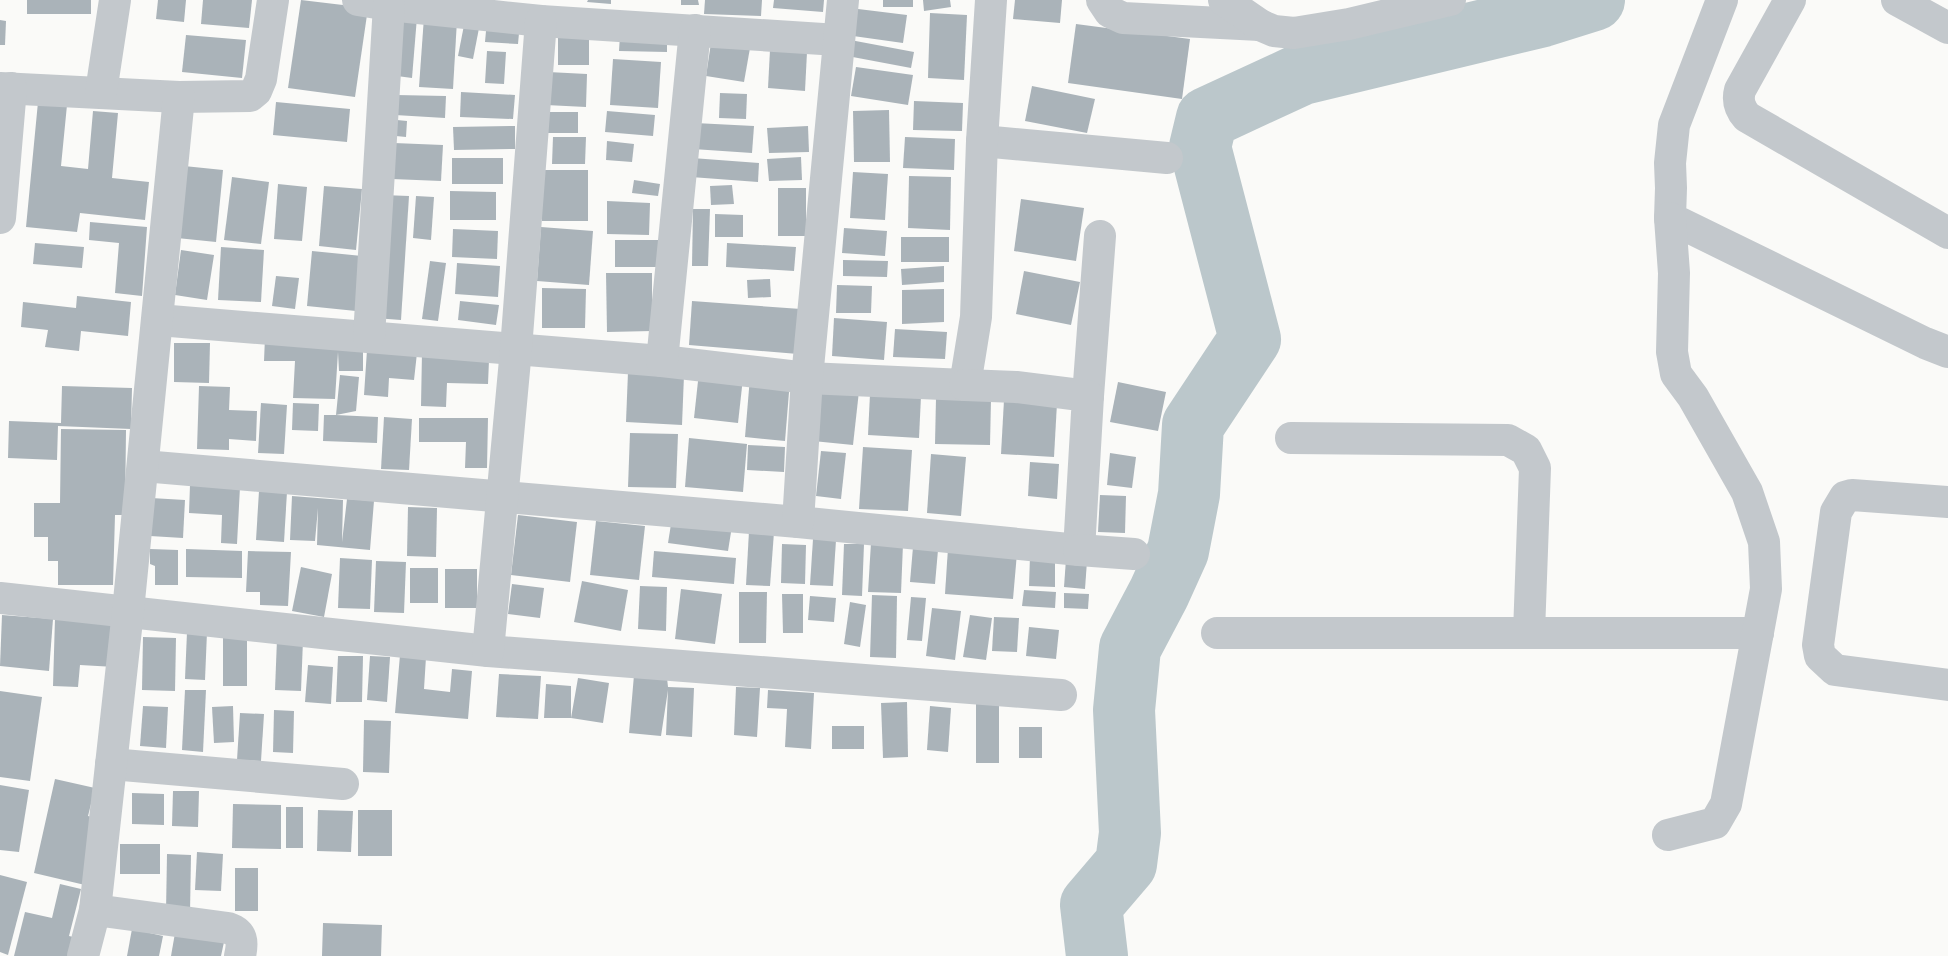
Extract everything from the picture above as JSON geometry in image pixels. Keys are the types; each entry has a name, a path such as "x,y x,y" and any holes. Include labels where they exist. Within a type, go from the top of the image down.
{"street":[{"path":"101,92 115,0"},
{"path":"0,218 6,88 179,97 250,96 256,91 261,79 273,0"},
{"path":"358,0 409,4 541,21 838,40"},
{"path":"798,522 807,378 843,0"},
{"path":"965,385 976,317 982,141 991,0"},
{"path":"1102,0 1110,12 1123,18 1260,25"},
{"path":"1224,0 1260,25 1274,31 1294,33 1349,24 1450,0"},
{"path":"1668,835 1715,823 1726,804 1766,589 1764,542 1747,492 1693,397 1676,374 1672,352 1674,273 1670,218 1670,163 1674,125 1722,0"},
{"path":"1790,0 1740,90 1738,96 1742,110 1748,117 1948,233"},
{"path":"1897,0 1948,28"},
{"path":"369,337 409,4"},
{"path":"488,651 516,349 541,21"},
{"path":"662,361 695,30"},
{"path":"83,956 94,910 111,764 179,97"},
{"path":"982,141 1167,158"},
{"path":"1670,218 1924,343 1948,352"},
{"path":"1079,550 1100,236"},
{"path":"158,320 662,361 807,378 1016,387 1088,396"},
{"path":"1291,438 1508,440 1526,450 1535,468 1528,633"},
{"path":"143,466 798,522 1134,554"},
{"path":"1948,502 1852,495 1845,497 1836,512 1818,645 1820,656 1834,670 1948,685"},
{"path":"0,598 488,651 1061,695"},
{"path":"1217,633 1758,633"},
{"path":"111,764 343,784"},
{"path":"94,910 236,930 242,943 240,956"}],"building":[{"path":"27,0 91,0 91,14 27,14"},
{"path":"158,0 186,0 184,22 156,19"},
{"path":"203,0 252,0 249,28 201,24"},
{"path":"301,0 368,8 355,97 288,88"},
{"path":"588,0 611,0 611,4 587,2"},
{"path":"681,0 698,0 699,5 681,5"},
{"path":"705,0 762,0 761,16 704,14"},
{"path":"774,0 824,0 823,12 773,8"},
{"path":"883,0 913,0 913,7 883,7"},
{"path":"923,0 950,0 951,7 924,11"},
{"path":"1015,0 1062,0 1060,23 1013,19"},
{"path":"850,8 907,15 903,43 846,35"},
{"path":"930,13 967,15 964,80 928,78"},
{"path":"401,16 417,17 412,78 397,76"},
{"path":"424,17 457,20 453,89 419,87"},
{"path":"0,20 6,21 5,45 0,45"},
{"path":"465,20 480,23 473,59 458,56"},
{"path":"487,20 520,22 518,44 485,42"},
{"path":"1076,24 1190,39 1182,99 1068,83"},
{"path":"558,32 589,32 589,65 558,65"},
{"path":"186,35 246,40 242,78 182,72"},
{"path":"620,35 667,36 667,52 619,51"},
{"path":"845,39 914,52 911,68 842,55"},
{"path":"711,43 750,48 744,82 706,76"},
{"path":"770,50 807,52 805,91 768,88"},
{"path":"487,51 506,52 504,84 485,83"},
{"path":"613,59 661,62 658,108 610,105"},
{"path":"856,67 913,75 908,105 851,96"},
{"path":"548,72 587,74 586,107 546,105"},
{"path":"1032,86 1095,99 1087,133 1025,121"},
{"path":"461,92 515,95 513,119 460,117"},
{"path":"720,93 747,94 746,119 719,118"},
{"path":"396,95 446,96 445,118 395,115"},
{"path":"914,101 963,103 962,131 913,130"},
{"path":"38,102 67,105 61,166 88,169 93,111 118,113 112,178 149,182 145,220 80,213 77,232 26,227"},
{"path":"276,102 350,109 347,142 273,135"},
{"path":"889,110 890,162 854,162 853,111"},
{"path":"607,111 655,115 653,136 605,132"},
{"path":"542,112 578,112 578,133 541,133"},
{"path":"387,119 407,121 406,137 386,135"},
{"path":"695,123 754,126 752,153 693,149"},
{"path":"515,126 515,149 454,150 453,127"},
{"path":"808,126 809,152 769,153 767,128"},
{"path":"553,137 586,137 585,164 552,164"},
{"path":"905,137 955,139 954,170 903,168"},
{"path":"607,141 634,144 632,162 606,160"},
{"path":"394,143 443,145 441,181 392,179"},
{"path":"801,157 802,180 769,181 767,159"},
{"path":"452,158 503,158 503,184 452,184"},
{"path":"692,158 759,163 758,182 691,177"},
{"path":"184,166 223,170 216,242 177,238"},
{"path":"542,170 588,170 588,221 542,221"},
{"path":"853,172 888,174 885,220 850,218"},
{"path":"909,176 951,177 950,230 908,228"},
{"path":"232,177 269,182 261,244 224,240"},
{"path":"634,180 660,184 658,196 632,193"},
{"path":"278,184 307,187 302,241 274,239"},
{"path":"732,185 734,204 711,205 710,186"},
{"path":"324,186 362,189 356,250 319,246"},
{"path":"778,188 806,188 806,236 778,236"},
{"path":"450,191 496,192 496,220 450,220"},
{"path":"383,195 409,196 401,320 375,318"},
{"path":"416,196 434,197 431,240 413,238"},
{"path":"1021,199 1084,208 1076,261 1014,251"},
{"path":"607,201 650,203 649,235 607,234"},
{"path":"693,209 710,209 708,266 692,266"},
{"path":"715,214 743,215 743,237 715,237"},
{"path":"90,222 147,227 142,296 115,293 119,243 89,240"},
{"path":"541,227 593,231 589,285 537,281"},
{"path":"844,228 887,231 885,256 842,253"},
{"path":"453,229 498,231 497,259 452,257"},
{"path":"901,237 949,237 949,262 901,262"},
{"path":"615,240 658,240 658,267 615,267"},
{"path":"35,243 84,247 82,268 33,264"},
{"path":"727,243 796,247 794,271 726,267"},
{"path":"221,247 264,250 261,302 218,300"},
{"path":"181,250 214,255 207,300 175,295"},
{"path":"312,251 362,256 356,311 307,306"},
{"path":"843,260 888,261 887,277 843,276"},
{"path":"430,261 446,263 438,321 422,319"},
{"path":"457,263 500,266 498,297 455,294"},
{"path":"944,266 944,282 902,285 901,269"},
{"path":"1024,271 1080,282 1071,325 1016,314"},
{"path":"606,273 652,273 652,331 607,332"},
{"path":"276,276 299,278 295,309 272,306"},
{"path":"770,279 771,297 748,298 747,280"},
{"path":"837,285 872,286 871,313 836,313"},
{"path":"542,288 586,289 585,328 542,328"},
{"path":"944,289 944,322 902,324 902,290"},
{"path":"77,296 131,302 128,336 81,331 79,351 45,347 48,330 21,327 23,302 76,308"},
{"path":"460,301 499,305 496,325 458,320"},
{"path":"692,301 801,309 798,354 689,345"},
{"path":"834,318 887,322 884,360 832,356"},
{"path":"895,329 947,332 945,359 893,357"},
{"path":"265,337 363,347 363,371 339,371 338,352 335,399 293,398 295,361 264,361"},
{"path":"174,343 210,343 209,383 174,382"},
{"path":"367,350 417,353 414,380 389,378 388,397 364,395"},
{"path":"422,352 489,360 488,384 447,383 446,407 421,406"},
{"path":"628,372 684,375 682,425 626,422"},
{"path":"699,372 743,378 738,423 694,418"},
{"path":"340,375 359,377 356,411 336,415"},
{"path":"750,377 790,380 785,441 745,437"},
{"path":"1118,382 1166,392 1158,431 1110,422"},
{"path":"62,386 132,388 131,429 58,426 57,460 8,458 9,421 61,423"},
{"path":"199,386 230,387 229,410 257,411 256,441 229,439 229,450 197,449"},
{"path":"818,387 859,391 853,445 813,441"},
{"path":"870,394 921,396 919,438 868,435"},
{"path":"936,398 991,399 990,445 935,444"},
{"path":"1004,400 1057,403 1054,457 1001,454"},
{"path":"261,403 287,405 284,454 258,453"},
{"path":"293,403 319,404 318,431 292,430"},
{"path":"324,415 378,417 377,443 323,441"},
{"path":"384,417 412,419 409,470 381,469"},
{"path":"419,418 488,418 487,468 465,468 466,442 419,442"},
{"path":"61,429 126,430 125,515 115,515 113,585 58,585 58,561 48,561 48,537 34,537 34,503 60,503"},
{"path":"630,433 678,434 676,488 628,487"},
{"path":"689,438 747,444 743,492 685,487"},
{"path":"748,445 785,447 784,472 747,470"},
{"path":"863,447 912,450 908,511 859,509"},
{"path":"821,451 846,453 841,499 816,496"},
{"path":"1110,453 1136,457 1132,488 1107,485"},
{"path":"931,454 966,457 961,516 927,513"},
{"path":"1030,462 1059,464 1057,499 1028,496"},
{"path":"190,485 240,487 237,544 221,543 222,515 189,513"},
{"path":"259,491 287,492 284,542 256,540"},
{"path":"1100,495 1126,496 1125,533 1098,532"},
{"path":"292,496 343,500 342,542 347,499 374,501 370,550 317,545 318,508 315,541 290,540"},
{"path":"151,498 185,500 183,538 150,536"},
{"path":"408,507 437,508 436,557 407,556"},
{"path":"518,515 577,522 570,582 511,575"},
{"path":"672,518 732,526 728,551 668,543"},
{"path":"596,521 645,526 639,580 590,575"},
{"path":"749,531 774,532 770,586 746,585"},
{"path":"813,539 836,540 833,586 810,585"},
{"path":"871,543 903,544 901,593 868,592"},
{"path":"782,544 806,545 805,584 781,583"},
{"path":"844,544 864,544 862,596 842,595"},
{"path":"913,547 938,550 935,584 910,582"},
{"path":"948,548 1017,553 1013,599 945,594"},
{"path":"150,549 178,550 178,585 155,585 155,566 150,564"},
{"path":"186,549 242,551 242,578 186,577"},
{"path":"248,551 291,552 288,606 260,605 260,592 246,592"},
{"path":"654,551 736,558 734,584 652,577"},
{"path":"1030,556 1055,557 1055,587 1029,586"},
{"path":"340,558 372,560 370,609 338,608"},
{"path":"1066,559 1087,561 1085,589 1064,587"},
{"path":"376,561 406,562 404,613 374,612"},
{"path":"301,567 332,574 324,617 292,611"},
{"path":"410,568 438,568 438,603 410,603"},
{"path":"445,569 477,569 477,608 445,608"},
{"path":"582,581 628,590 621,631 574,622"},
{"path":"512,584 544,588 540,618 508,614"},
{"path":"640,586 667,587 666,631 638,629"},
{"path":"681,589 722,594 715,644 675,639"},
{"path":"1024,590 1056,592 1055,608 1022,606"},
{"path":"739,592 767,592 766,643 739,643"},
{"path":"1064,593 1089,594 1088,609 1064,608"},
{"path":"782,594 803,594 803,633 783,633"},
{"path":"872,595 897,596 896,658 870,657"},
{"path":"810,596 836,598 834,622 808,620"},
{"path":"911,597 926,598 922,641 907,640"},
{"path":"850,602 866,605 860,647 844,644"},
{"path":"932,608 961,611 955,660 926,656"},
{"path":"2,615 53,619 49,671 0,666"},
{"path":"970,615 992,618 986,660 963,657"},
{"path":"994,617 1019,618 1017,652 992,651"},
{"path":"55,618 117,620 115,667 80,665 78,687 53,686"},
{"path":"1029,627 1059,630 1056,659 1026,656"},
{"path":"187,632 207,632 205,680 185,679"},
{"path":"223,636 247,636 247,686 223,686"},
{"path":"143,637 176,638 175,691 142,690"},
{"path":"277,639 303,640 301,691 275,690"},
{"path":"400,655 426,657 424,689 450,692 452,669 472,671 468,719 395,713"},
{"path":"338,656 363,656 362,702 336,702"},
{"path":"370,656 390,657 387,702 367,700"},
{"path":"308,665 333,667 331,704 305,702"},
{"path":"499,674 541,676 538,719 496,717"},
{"path":"634,675 667,678 668,687 694,688 692,737 666,735 668,690 661,736 629,733"},
{"path":"578,678 609,683 603,723 571,718"},
{"path":"546,684 571,686 571,718 544,718"},
{"path":"736,687 760,688 757,737 734,735"},
{"path":"185,690 206,690 203,752 182,750"},
{"path":"768,690 814,693 811,749 785,747 787,709 767,708"},
{"path":"0,691 42,697 30,781 0,777"},
{"path":"907,702 908,757 883,758 881,703"},
{"path":"976,703 999,703 999,763 976,763"},
{"path":"143,706 168,707 166,748 140,746"},
{"path":"233,706 234,742 214,743 212,707"},
{"path":"930,706 951,708 948,752 927,750"},
{"path":"274,710 294,711 293,753 273,752"},
{"path":"240,713 264,714 261,761 237,760"},
{"path":"364,720 391,721 389,773 363,772"},
{"path":"832,726 864,726 864,749 832,749"},
{"path":"1019,727 1042,727 1042,758 1019,758"},
{"path":"55,779 95,788 88,816 100,819 85,885 34,873"},
{"path":"0,785 29,790 19,852 0,850"},
{"path":"173,791 199,791 198,827 172,826"},
{"path":"132,793 164,794 164,825 132,824"},
{"path":"233,804 281,805 281,849 232,848"},
{"path":"286,807 303,807 303,848 286,848"},
{"path":"318,810 353,811 351,852 317,851"},
{"path":"358,810 392,810 392,856 358,856"},
{"path":"120,844 160,844 160,874 120,874"},
{"path":"197,852 223,854 221,891 195,890"},
{"path":"167,854 191,855 190,913 166,912"},
{"path":"235,868 258,868 258,911 235,911"},
{"path":"0,875 27,882 8,955 0,952"},
{"path":"60,884 81,889 69,936 82,939 78,956 14,956 25,912 52,918"},
{"path":"323,923 382,925 381,956 322,956"},
{"path":"132,929 163,936 159,956 127,956"},
{"path":"175,933 224,942 221,956 171,956"}],"waterway":[{"path":"1097,956 1091,905 1126,864 1130,833 1124,710 1130,648 1178,551 1189,494 1193,425 1250,339 1200,147 1207,118 1302,74 1543,16 1594,0"}]}
